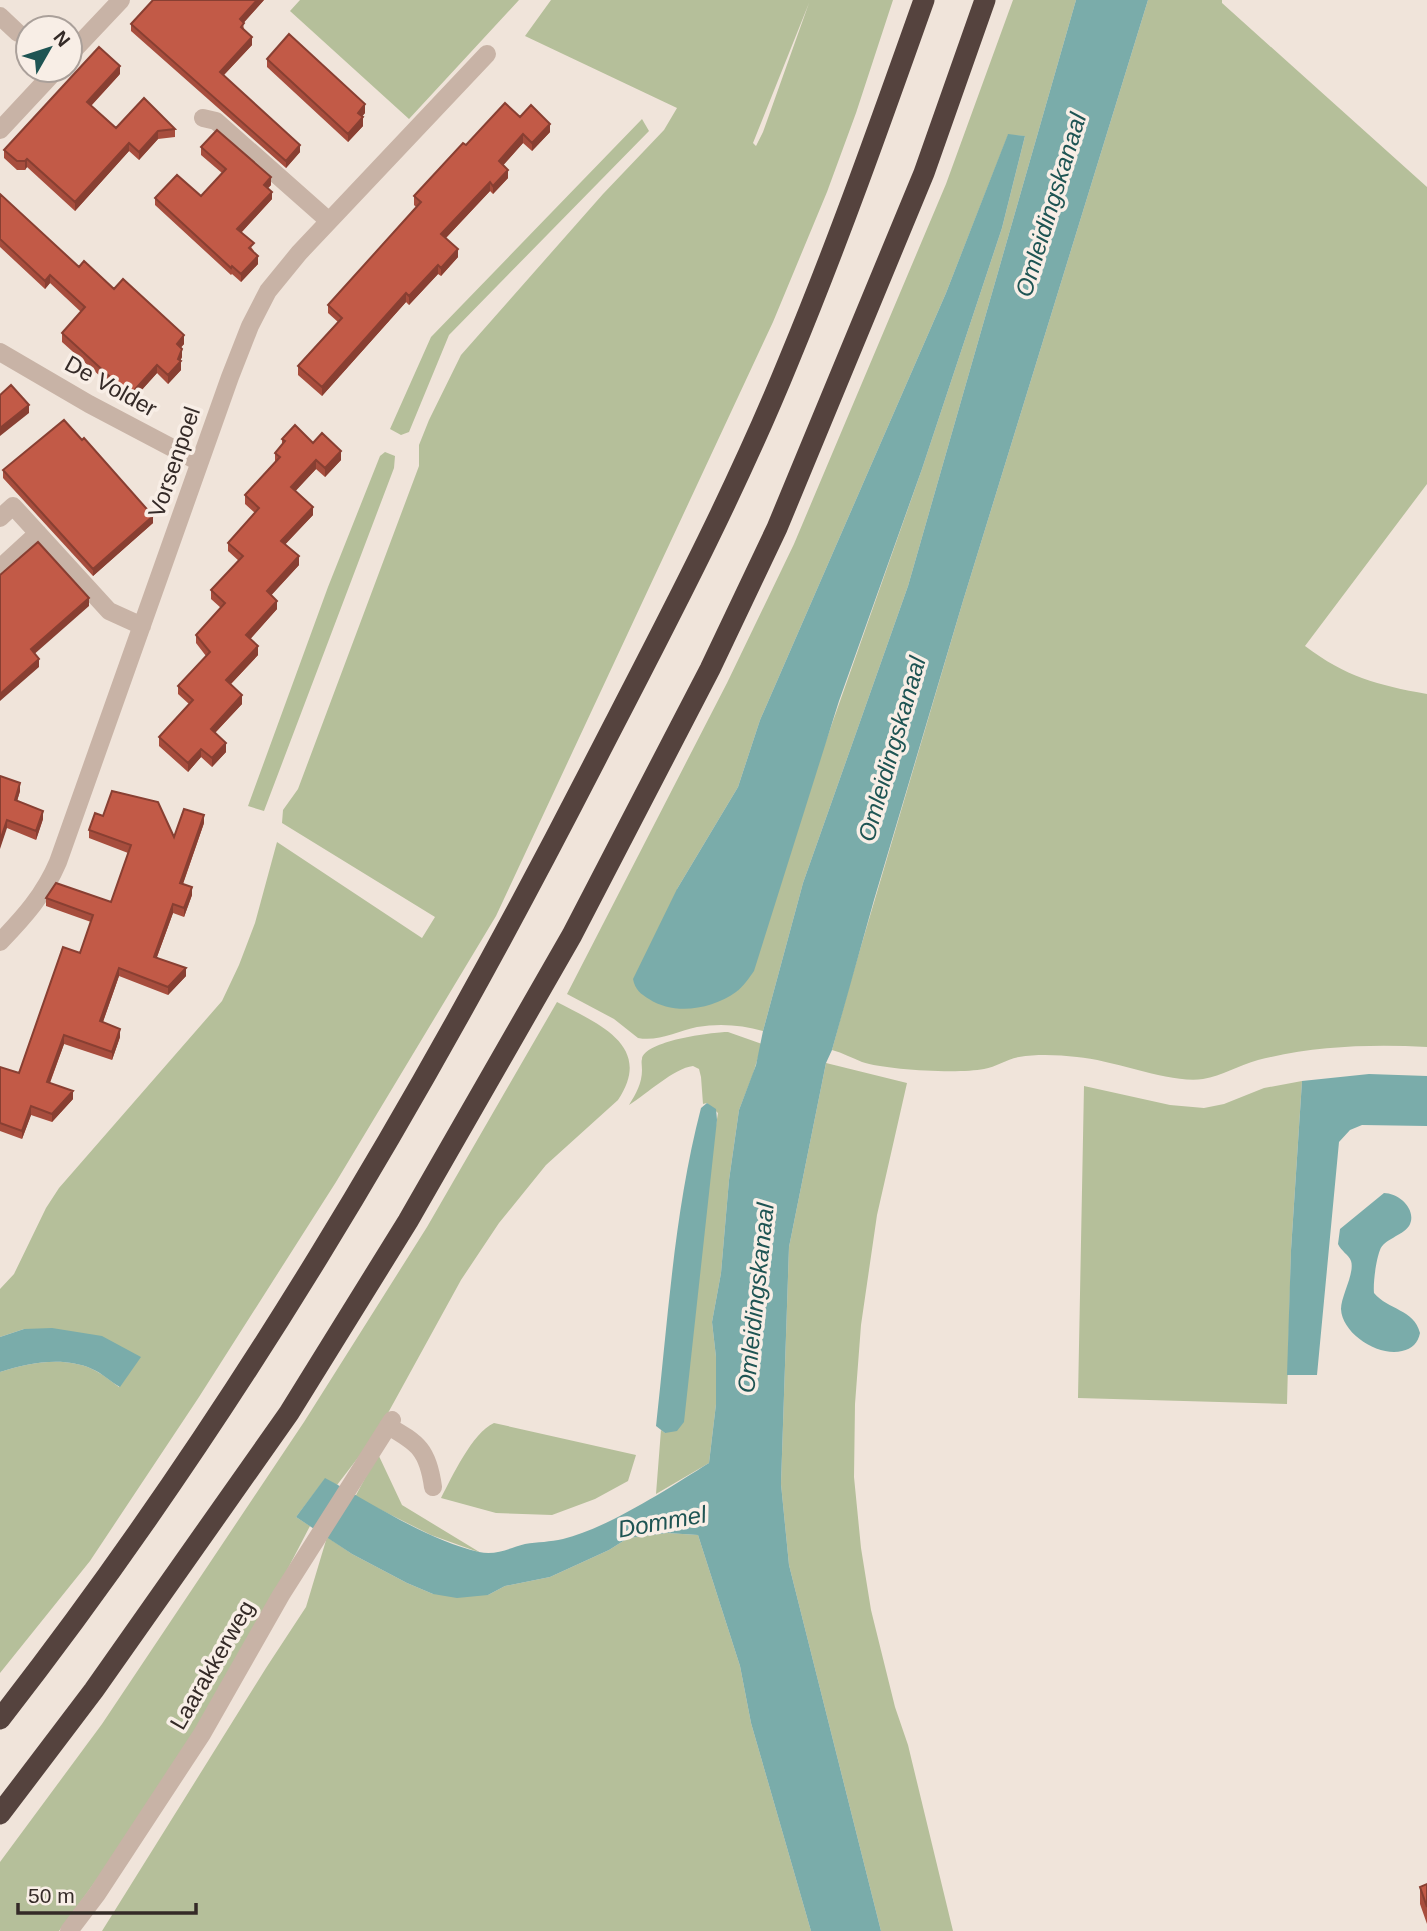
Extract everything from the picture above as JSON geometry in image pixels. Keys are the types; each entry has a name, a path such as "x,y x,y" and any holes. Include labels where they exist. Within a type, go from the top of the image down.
{"highway":[{"path":"0,1720 51,1654 242,1379 358,1193 516,915 724,509 789,361 864,169 924,0"},
{"path":"0,1814 102,1678 289,1413 408,1221 572,935 710,668 777,528 924,173 985,0"}],"street":[{"path":"84,39 121,0"},
{"path":"0,16 14,29"},
{"name":"Vorsenpoel","path":"0,942 31,910 48,886 89,779 199,462 250,326 268,290 329,221 487,54"},
{"path":"0,130 43,84"},
{"path":"203,118 216,121 329,221"},
{"name":"De Volder","path":"0,352 89,404 199,462"},
{"path":"0,518 13,506 109,611 142,626"},
{"path":"0,568 38,533"},
{"name":"Laarakkerweg","path":"69,1931 97,1894 202,1734 316,1536 390,1423 416,1442 431,1469 433,1487"}],"green space":[{"path":"300,0 519,0 409,119 290,11"},
{"path":"551,0 893,0 827,192 773,322 496,916 336,1182 199,1397 90,1561 0,1673 0,1372 34,1364 69,1363 92,1369 119,1387 140,1357 24,1329 0,1337 0,1289 14,1274 46,1208 59,1188 222,1001 255,923 277,842 422,938 435,917 282,823 283,810 298,789 419,466 419,445 461,355 603,194 664,130 677,108 525,36","holes":["809,3 756,146 753,143"]},
{"path":"1013,0 1076,0 908,586 803,883 763,1031 714,1025 660,1037 638,1038 614,1019 567,994 727,683 794,544 946,184","holes":["1008,135 1025,136 1002,228 922,469 738,990 716,1002 677,889 738,787 760,720 946,293"]},
{"path":"1148,0 1222,0 1222,3 1427,187 1427,484 1305,646 1334,665 1363,678 1427,694 1427,1047 1363,1046 1321,1049 1279,1055 1210,1078 1190,1080 1092,1059 1055,1055 1019,1057 988,1068 957,1071 873,1065 832,1050 963,601"},
{"path":"642,119 649,131 449,335 409,432 401,435 390,429 431,337"},
{"path":"385,452 395,456 394,468 264,811 248,806 328,587 380,456"},
{"path":"557,1002 603,1028 616,1038 625,1050 630,1064 628,1081 618,1100 546,1165 499,1223 461,1280 377,1433 337,1485 325,1479 296,1517 310,1526 239,1659 153,1798 59,1931 0,1931 0,1862 102,1724 304,1422 427,1227"},
{"path":"728,1032 762,1044 739,1110 729,1180 721,1273 712,1322 716,1357 716,1404 709,1463 656,1494 661,1430 665,1433 718,1113 707,1103 703,1104 699,1069 693,1066 669,1076 629,1105 640,1084 642,1060 654,1047 680,1039"},
{"path":"826,1063 907,1083 877,1215 861,1325 855,1404 854,1477 871,1610 895,1707 908,1745 953,1931 881,1931 789,1565 781,1484 789,1247"},
{"path":"1302,1081 1291,1250 1287,1404 1078,1398 1084,1086 1170,1105 1204,1108 1224,1104 1264,1088"},
{"path":"494,1423 636,1455 628,1481 595,1499 552,1515 496,1513 441,1498 470,1446"},
{"path":"378,1454 402,1505 481,1553 431,1535 355,1497"},
{"path":"667,1533 698,1535 740,1666 751,1723 811,1931 102,1931 306,1607 327,1537 352,1554 433,1594 488,1595 505,1586 550,1577 609,1550 628,1538"}],"water":[{"path":"1076,0 1148,0 963,601 826,1063 789,1247 781,1484 789,1565 881,1931 811,1931 751,1723 740,1666 698,1535 667,1533 628,1538 609,1550 550,1577 505,1586 488,1595 457,1598 433,1594 407,1583 352,1554 296,1517 325,1478 440,1539 479,1552 497,1552 581,1534 638,1506 709,1463 716,1404 716,1357 712,1322 721,1273 729,1180 739,1110 756,1065 803,883 908,586"},
{"path":"1008,134 1025,136 1002,228 922,469 839,701 754,971 739,990 716,1003 682,1009 659,1004 641,993 633,979 677,889 738,787 760,720 946,293"},
{"path":"1369,1074 1427,1076 1427,1126 1362,1125 1350,1130 1339,1142 1317,1375 1287,1375 1291,1250 1302,1081"},
{"path":"707,1103 716,1109 717,1120 684,1422 677,1431 665,1433 656,1426 673,1266 692,1147 701,1108"},
{"path":"1384,1193 1396,1196 1406,1204 1411,1220 1406,1229 1382,1246 1377,1260 1374,1293 1412,1319 1420,1333 1412,1347 1393,1352 1363,1342 1348,1327 1341,1309 1352,1266 1338,1244 1340,1229"},
{"path":"52,1328 102,1336 141,1357 120,1387 96,1371 69,1363 34,1364 0,1372 0,1337 24,1329"}],"building":[{"path":"153,0 257,0 240,19 244,23 241,27 252,37 220,72 300,145 286,161 131,24"},
{"path":"289,34 365,104 358,113 363,117 348,134 267,59"},
{"path":"99,47 120,66 87,102 116,128 144,98 175,129 158,131 139,152 129,143 75,202 27,159 17,161 4,150 65,84 84,84 84,63"},
{"path":"505,103 520,117 531,105 550,124 532,143 523,134 499,161 508,170 493,186 490,182 441,234 458,249 441,268 438,265 409,296 406,293 322,387 298,366 342,318 328,305 421,202 414,196"},
{"path":"217,130 271,177 264,185 272,192 237,229 254,243 249,248 258,256 241,274 232,266 231,268 155,198 177,175 201,196 226,169 201,147"},
{"path":"0,194 79,267 84,261 114,289 123,279 184,335 177,344 182,349 178,359 181,361 168,375 157,365 130,395 62,333 85,307 50,275 45,281 0,239"},
{"path":"11,385 29,405 0,428 0,395"},
{"path":"64,420 82,440 84,438 153,516 93,569 3,470"},
{"path":"295,425 313,443 322,433 341,451 325,468 316,460 291,487 313,507 281,541 299,556 267,591 277,601 246,635 258,646 226,680 242,695 211,729 226,743 212,758 201,749 188,763 159,737 193,700 178,686 210,652 196,635 225,603 211,590 243,556 228,543 259,508 245,495 280,457 275,453 285,441 282,439"},
{"path":"38,542 89,598 31,649 39,659 0,694 0,575"},
{"path":"0,776 20,783 15,800 43,811 36,831 7,820 0,841"},
{"path":"112,791 158,802 174,837 184,809 204,815 180,883 192,887 184,908 173,904 154,957 186,968 168,987 119,968 100,1021 120,1029 112,1052 64,1035 47,1082 73,1091 52,1114 31,1106 22,1131 0,1123 0,1067 19,1073 63,947 80,953 93,915 46,898 56,883 111,902 131,845 89,830 95,813 103,816"},
{"path":"1427,1884 1427,1907 1420,1887"}],"water label":[{"name":"Omleidingskanaal","path":"1051,205"},
{"name":"Omleidingskanaal","path":"892,749"},
{"name":"Omleidingskanaal","path":"756,1298"},
{"name":"Dommel","path":"662,1522"}]}
